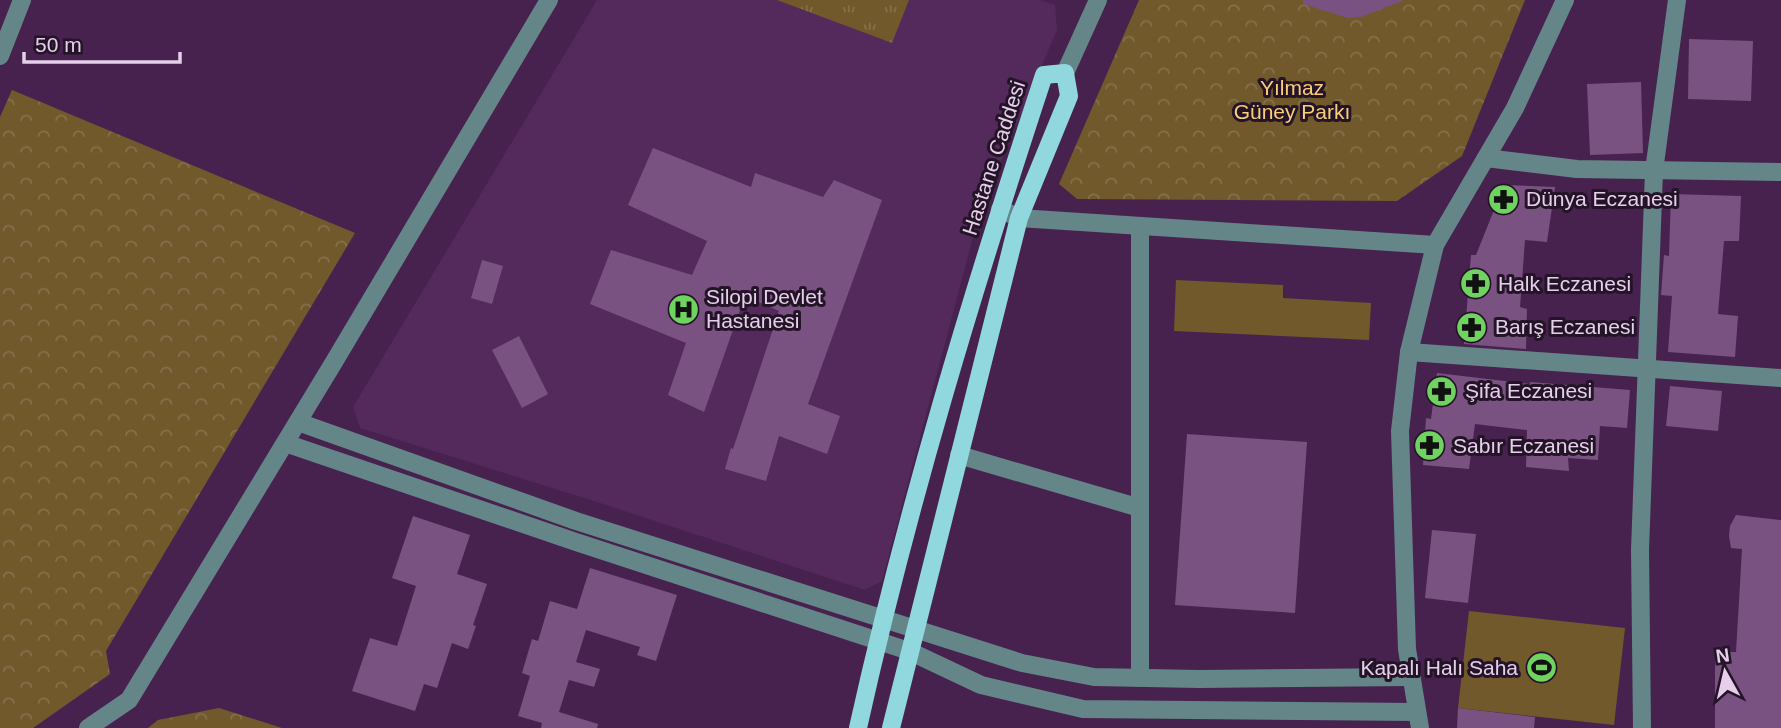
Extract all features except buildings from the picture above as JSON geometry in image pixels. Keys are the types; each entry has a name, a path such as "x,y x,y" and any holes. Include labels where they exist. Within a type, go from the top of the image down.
{"main road":[{"name":"Hastane Caddesi","path":"858,728 883,619 1000,209 1044,75 1065,73 1069,96 1019,218 891,728"}],"street":[{"path":"0,55 22,0"},
{"path":"88,728 129,699 298,422 549,0"},
{"path":"285,443 909,651 981,685 1083,709 1233,719 1418,720 1407,649 1400,431 1409,352 1435,245 1515,108 1564,0"},
{"path":"1642,728 1640,550 1654,171 1677,0"},
{"path":"1065,73 1095,1"},
{"path":"1486,158 1577,169 1781,172"},
{"path":"1000,209 1019,218 1435,245"},
{"path":"1140,226 1140,678"},
{"path":"1409,352 1781,379"},
{"path":"298,422 576,521 1022,663 1094,677 1412,677"},
{"path":"959,455 1140,508"}],"shaded area":[{"name":"Silopi Devlet Hastanesi","path":"597,0 1040,0 1055,5 1057,30 980,211 882,581 865,590 360,428 353,407"}],"green space":[{"path":"777,0 909,0 892,43"},
{"name":"Yılmaz Güney Parkı","path":"1139,0 1525,0 1462,156 1397,201 1077,199 1059,184"},
{"path":"12,90 355,233 106,651 110,674 33,728 0,728 0,117"},
{"path":"1176,280 1283,285 1283,298 1371,303 1369,340 1174,331"},
{"name":"Kapalı Halı Saha","path":"1469,611 1625,628 1614,725 1458,708"},
{"path":"219,708 282,728 148,728 158,720"}],"place":[{"name":"Dünya Eczanesi","path":"1503,199"},
{"name":"Halk Eczanesi","path":"1475,284"},
{"name":"Silopi Devlet Hastanesi","path":"683,309"},
{"name":"Barış Eczanesi","path":"1472,327"},
{"name":"Şifa Eczanesi","path":"1442,391"},
{"name":"Sabır Eczanesi","path":"1430,446"},
{"name":"Kapalı Halı Saha","path":"1541,668"}]}
